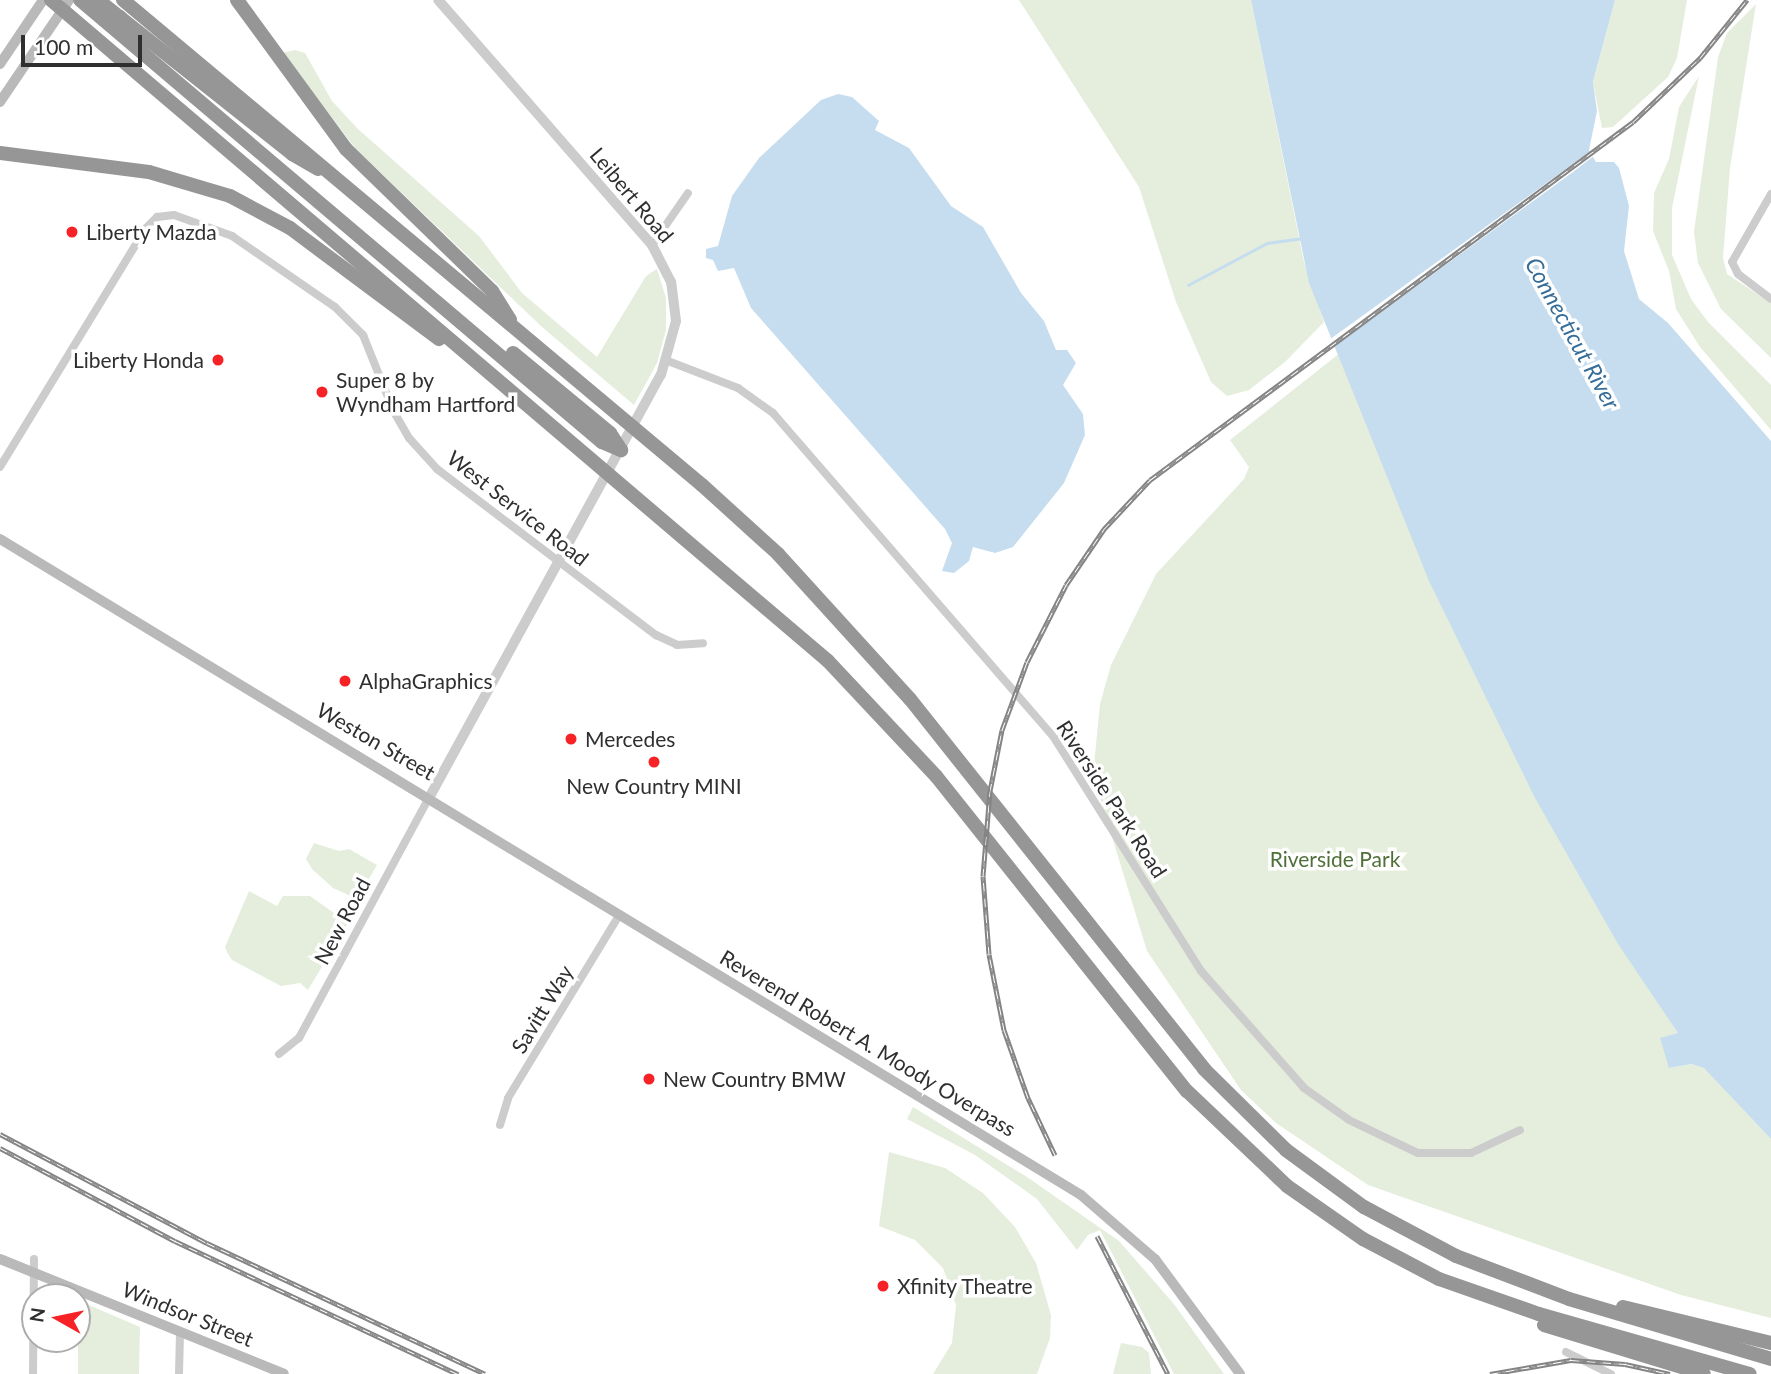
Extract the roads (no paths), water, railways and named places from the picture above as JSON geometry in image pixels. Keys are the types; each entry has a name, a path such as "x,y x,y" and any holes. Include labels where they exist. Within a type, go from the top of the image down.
{"highway":[{"path":"51,0 828,660 906,741 1187,1091 1252,1157 1363,1239 1419,1270 1480,1294 1750,1374"},
{"path":"80,0 602,442 621,450"},
{"path":"98,0 292,154 338,179"},
{"path":"123,0 649,441 806,583 883,667 1199,1063 1286,1150 1351,1199 1423,1240 1508,1277 1590,1305 1771,1359"},
{"path":"237,0 346,149 492,290 514,327"},
{"path":"120,18 610,433 621,450"},
{"path":"0,153 149,172 230,195 290,228 452,349 480,363"},
{"path":"0,161 29,158"},
{"path":"1480,1294 1520,1318 1704,1374"},
{"path":"1590,1305 1643,1310 1766,1341"}],"main road":[{"path":"0,64 43,0"},
{"path":"0,102 69,0"},
{"name":"Weston Street","path":"0,539 429,798"},
{"name":"Reverend Robert A. Moody Overpass","path":"429,798 1101,1209 1155,1258 1240,1374"},
{"name":"Windsor Street","path":"0,1259 285,1374"}],"street":[{"name":"Leibert Road","path":"438,0 652,245 674,297 676,329 668,361 621,450"},
{"path":"652,245 688,193"},
{"path":"1771,194 1734,253 1732,265 1771,299"},
{"name":"West Service Road","path":"0,467 145,229 157,217 174,215 233,236 335,307 363,335 375,356 394,412 409,438 437,469 656,635 677,645 703,643"},
{"name":"Riverside Park Road","path":"668,361 738,388 769,410 1065,752 1201,971 1250,1032 1316,1098 1387,1140 1422,1153 1471,1153 1520,1130"},
{"name":"Weston Street","path":"429,798 621,450"},
{"name":"New Road","path":"279,1055 299,1038 429,798"},
{"name":"Savitt Way","path":"500,1125 508,1098 620,914"},
{"path":"33,1374 34,1259"},
{"path":"179,1374 180,1332"},
{"path":"1566,1352 1611,1374"}],"water":[{"name":"Connecticut River","path":"1251,0 1615,0 1593,82 1597,111 1589,150 1596,162 1614,162 1619,168 1629,206 1624,251 1639,299 1668,323 1771,441 1771,1139 1704,1068 1692,1064 1669,1068 1660,1038 1678,1033 1618,944 1535,798 1429,581 1309,283"},
{"path":"838,94 852,97 879,121 875,130 909,148 951,206 983,227 1021,293 1044,321 1056,350 1067,350 1076,363 1063,385 1083,414 1085,435 1064,483 1013,547 995,553 973,547 969,561 954,573 942,571 952,543 945,529 751,308 734,268 718,271 713,260 706,258 706,249 718,246 732,196 759,158 821,100"}],"waterway":[{"path":"1188,285 1267,243 1303,238"}],"railway":[{"path":"1055,1155 1028,1098 1004,1030 989,954 983,876 990,791 1002,730 1027,662 1066,585 1104,529 1150,480 1633,122 1700,58 1747,0"},
{"path":"0,1134 207,1243 485,1374"},
{"path":"0,1148 175,1241 458,1374"},
{"path":"1097,1236 1168,1374"},
{"path":"1490,1374 1571,1360 1625,1364 1670,1374"}],"place":[{"name":"Liberty Mazda","path":"72,232"},
{"name":"Liberty Honda","path":"218,360"},
{"name":"Super 8 by Wyndham Hartford","path":"322,392"},
{"name":"AlphaGraphics","path":"345,681"},
{"name":"Mercedes","path":"571,739"},
{"name":"New Country MINI","path":"654,762"},
{"name":"New Country BMW","path":"649,1079"},
{"name":"Xfinity Theatre","path":"883,1286"}],"park label":[{"name":"Riverside Park","path":"1335,859"}]}
